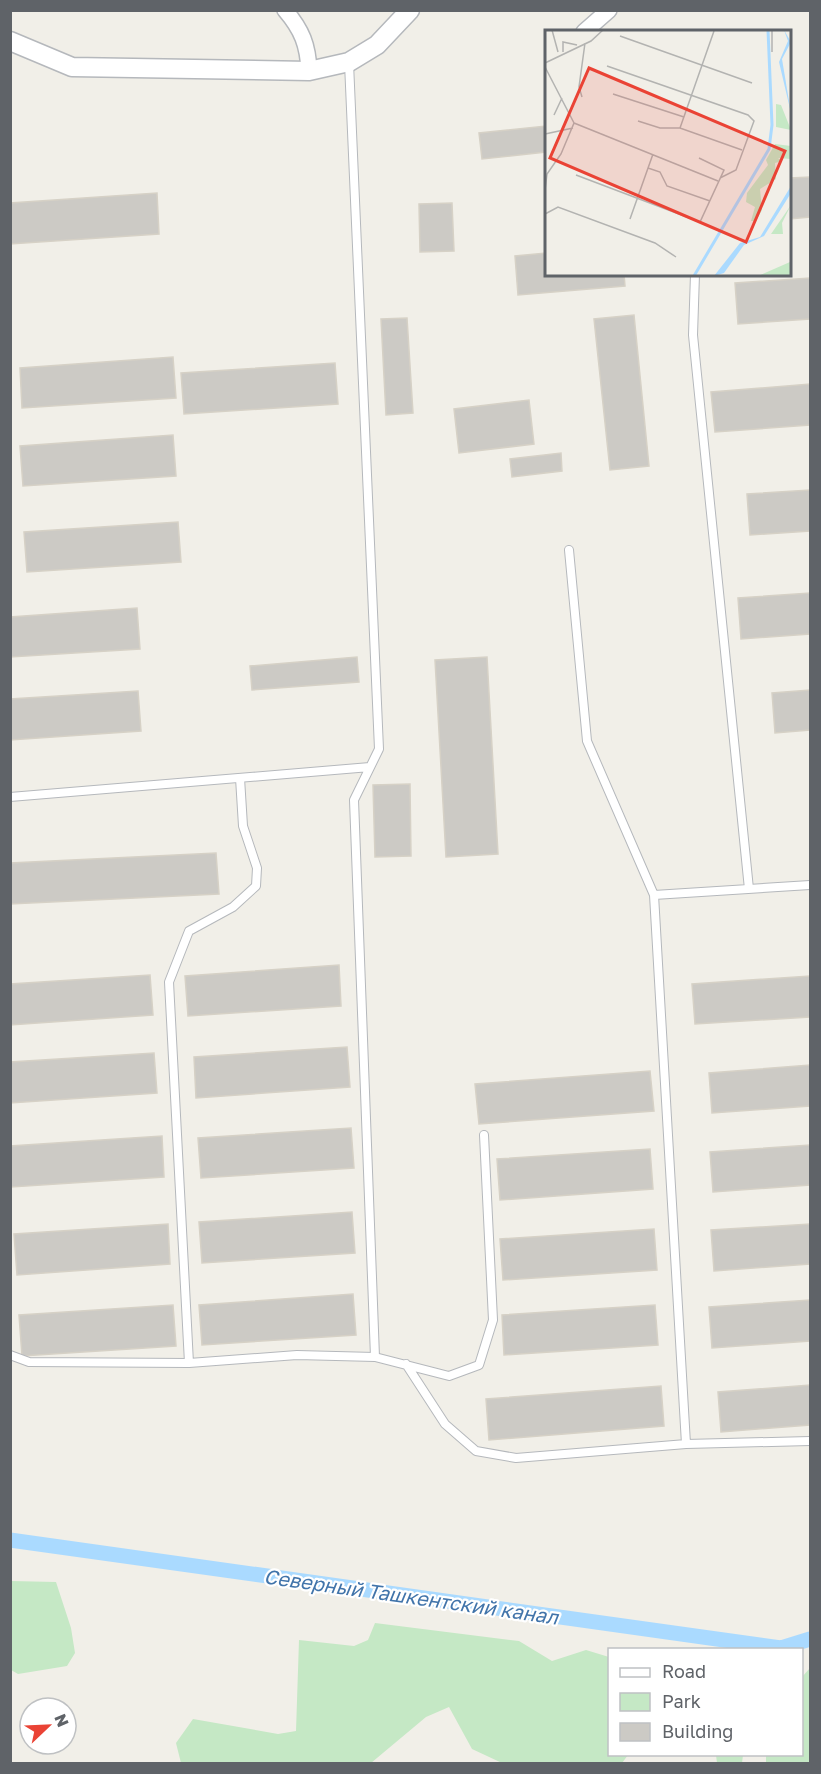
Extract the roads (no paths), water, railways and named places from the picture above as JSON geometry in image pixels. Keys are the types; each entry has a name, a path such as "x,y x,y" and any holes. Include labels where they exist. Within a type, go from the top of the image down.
{"street":[{"path":"285,10 301,28 309,50 309,71"},
{"path":"10,41 72,67 309,71 349,62 377,45 410,10"},
{"path":"586,30 609,10"}],"lane":[{"path":"349,62 379,749 354,800 375,1357"},
{"path":"695,276 693,335 749,889"},
{"path":"569,550 587,741 654,895 686,1444"},
{"path":"10,797 370,767"},
{"path":"189,1363 169,982 189,931 233,907 256,886 257,868 243,826 240,778"},
{"path":"654,895 810,885"},
{"path":"10,1354 29,1362 189,1363 297,1354 375,1357 448,1376 479,1365 493,1320 484,1135"},
{"path":"405,1364 445,1424 476,1451 516,1458 686,1444 810,1442"}],"waterway":[{"name":"Северный Ташкентский канал","path":"10,1540 781,1648 810,1639"}]}
